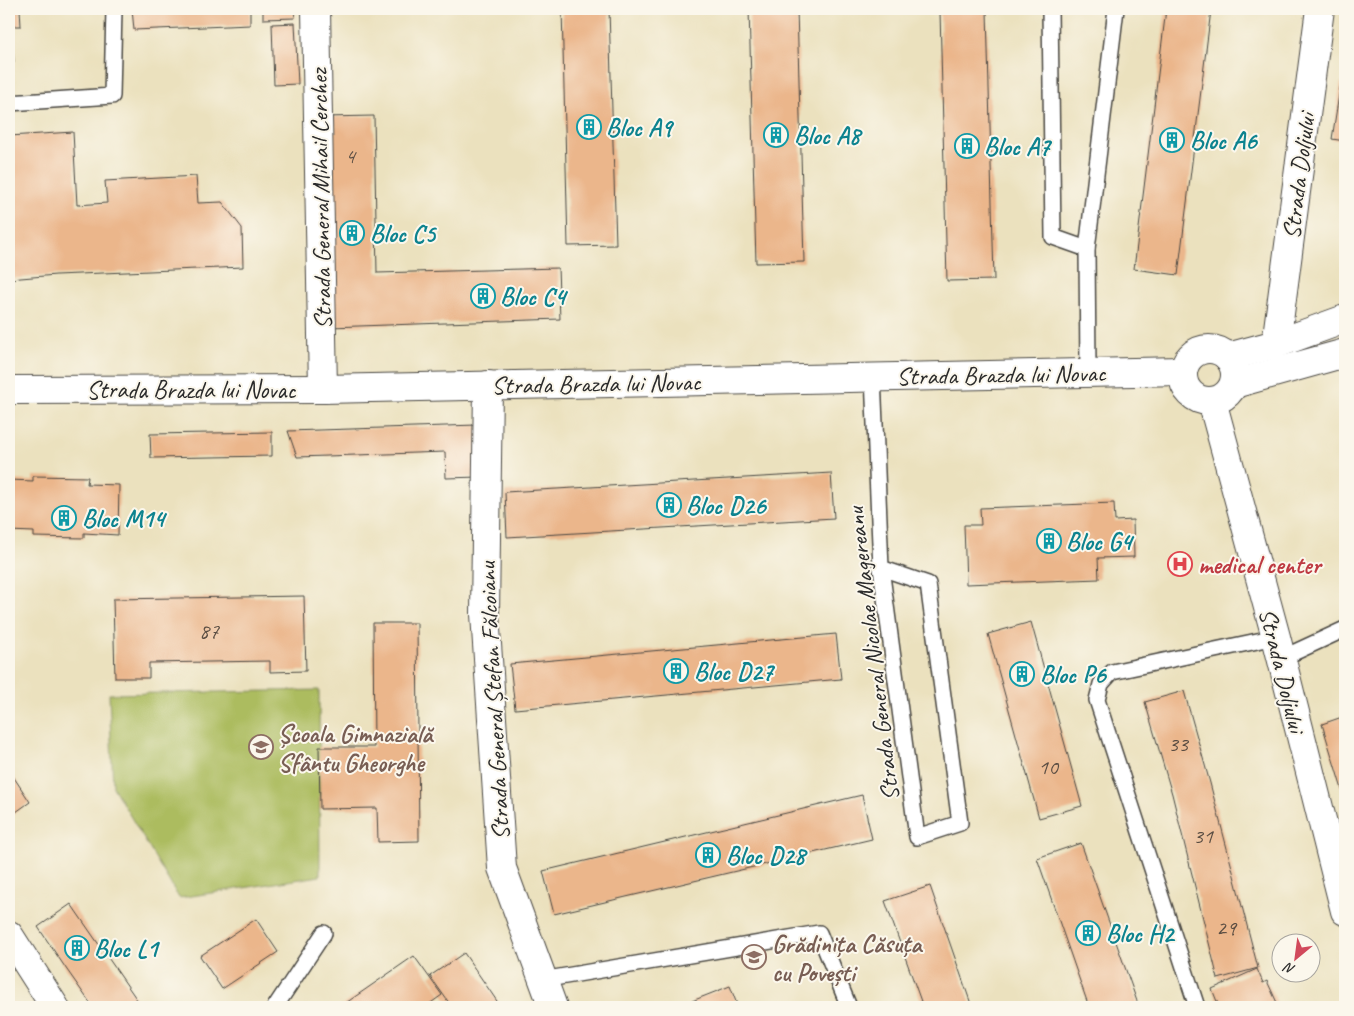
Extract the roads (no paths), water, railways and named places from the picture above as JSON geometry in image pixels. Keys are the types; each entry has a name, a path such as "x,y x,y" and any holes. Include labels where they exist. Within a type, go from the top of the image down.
{"street":[{"name":"Strada General Mihail Cerchez","path":"316,9 322,389"},
{"name":"Strada Doljului","path":"1276,344 1320,9"},
{"path":"1228,357 1276,344 1345,319"},
{"path":"1207,349 1216,350 1228,357 1233,365 1235,374 1234,384 1229,392 1221,399 1212,401 1204,401 1193,396 1184,384 1183,371 1191,356 1198,351 1207,349"},
{"path":"1234,384 1345,353"},
{"name":"Strada Brazda lui Novac","path":"9,390 322,389 1183,371"},
{"name":"Strada General Ștefan Fălcoianu","path":"488,385 485,614 502,868 553,1007"},
{"name":"Strada Doljului","path":"1212,401 1278,648 1345,911"},
{"path":"9,935 55,1007"}],"lane":[{"path":"9,103 112,96 114,9"},
{"path":"1050,9 1053,237 1086,249"},
{"path":"1088,372 1086,249 1116,9"},
{"name":"Strada General Nicolae Magereanu","path":"873,376 881,568 917,837 960,823 928,584 881,568"},
{"path":"1197,1007 1097,700 1101,684 1112,672 1278,648 1345,630"},
{"path":"275,1007 324,933"},
{"path":"542,980 819,933 849,1007"}],"place":[{"name":"Bloc A9","path":"589,127"},
{"name":"Bloc A8","path":"776,135"},
{"name":"Bloc A6","path":"1172,140"},
{"name":"Bloc A7","path":"967,146"},
{"name":"Bloc C5","path":"352,233"},
{"name":"Bloc C4","path":"483,296"},
{"name":"Bloc D26","path":"669,505"},
{"name":"Bloc M14","path":"64,518"},
{"name":"Bloc G4","path":"1049,541"},
{"name":"medical center","path":"1180,564"},
{"name":"Bloc D27","path":"676,671"},
{"name":"Bloc P6","path":"1022,674"},
{"name":"Școala Gimnazială Sfântu Gheorghe","path":"261,747"},
{"name":"Bloc D28","path":"708,855"},
{"name":"Bloc H2","path":"1088,933"},
{"name":"Bloc L1","path":"77,948"},
{"name":"Grădinița Căsuța cu Povești","path":"754,957"}]}
